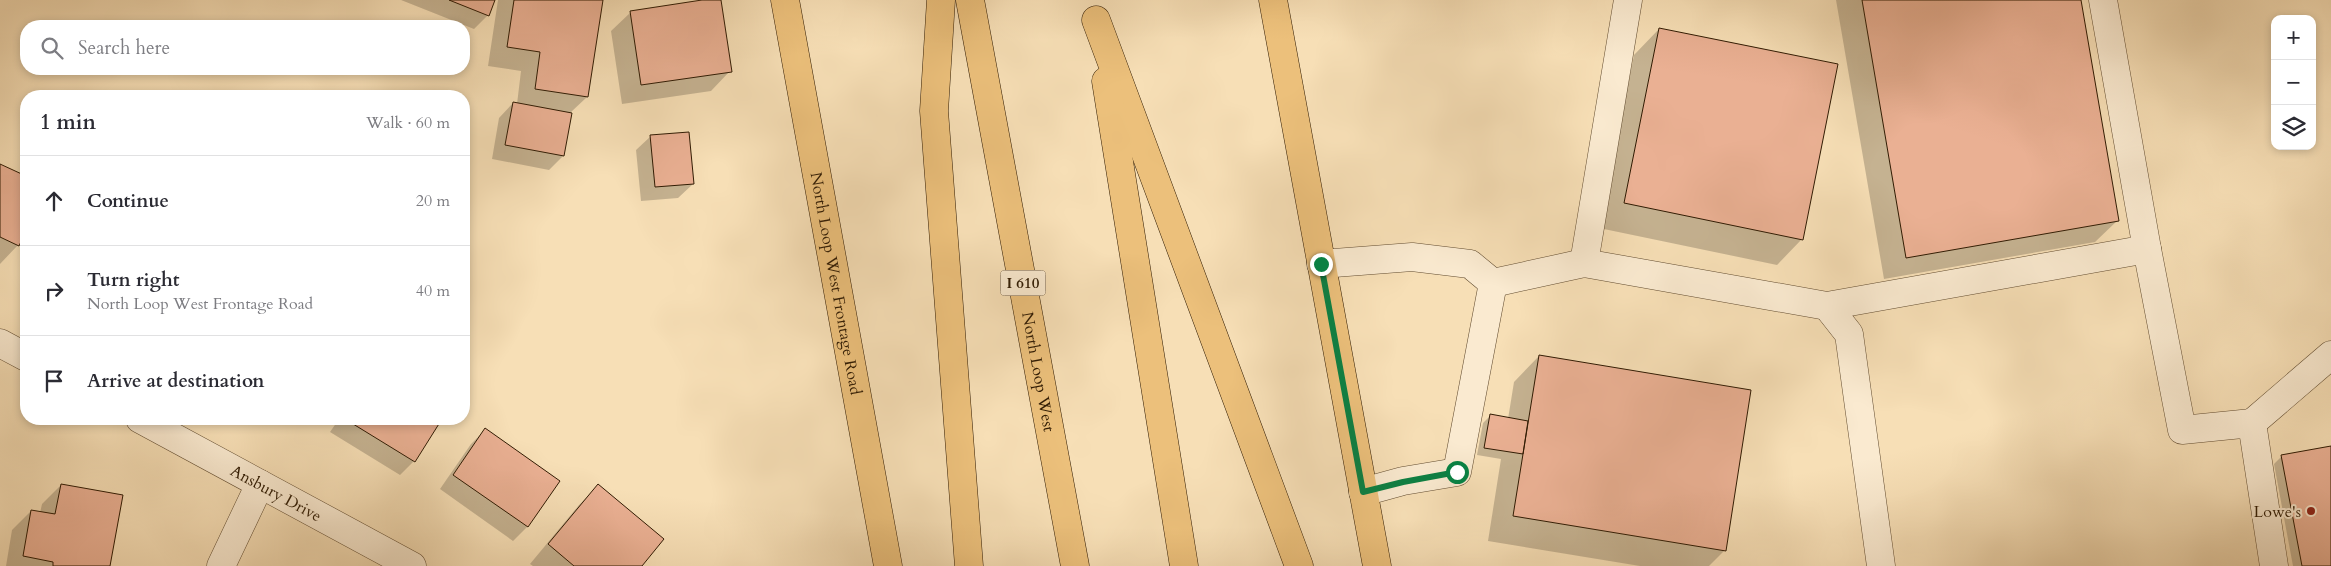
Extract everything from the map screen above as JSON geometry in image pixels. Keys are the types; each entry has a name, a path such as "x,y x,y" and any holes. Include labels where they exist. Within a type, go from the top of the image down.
{"main road":[{"name":"North Loop West Frontage Road","path":"785,0 888,566"},
{"path":"941,0 934,111 969,566"},
{"name":"North Loop West","path":"970,0 1075,566"},
{"path":"1273,0 1377,566"},
{"path":"1094,10 1184,566"},
{"path":"1094,10 1298,566"}],"street":[{"path":"1584,263 1628,0"},
{"path":"2103,0 2147,250 2182,430 2252,423 2331,355"},
{"path":"1493,283 1584,263 1828,306 2147,250"},
{"path":"1321,264 1412,257 1470,264 1493,283"},
{"path":"1363,492 1457,472 1493,283"},
{"path":"1828,306 1849,334 1881,566"},
{"path":"0,343 20,354"},
{"path":"2252,423 2274,566"},
{"name":"Ansbury Drive","path":"151,425 412,566"},
{"path":"221,566 260,484"}],"building":[{"path":"449,0 495,0 489,16"},
{"path":"514,0 603,0 588,97 535,89 540,52 507,47"},
{"path":"702,0 721,0 732,72 641,85 630,11"},
{"path":"1862,0 2081,0 2119,221 1906,258"},
{"path":"1659,28 1838,64 1803,240 1624,203"},
{"path":"513,102 572,113 564,156 505,145"},
{"path":"689,132 694,184 655,187 650,135"},
{"path":"0,164 20,173 20,244 19,246 0,237"},
{"path":"1539,355 1751,390 1726,551 1513,516"},
{"path":"1490,414 1528,421 1523,454 1484,448"},
{"path":"355,425 438,425 415,462"},
{"path":"485,428 560,481 528,527 453,475"},
{"name":"Lowe's","path":"2331,446 2331,566 2302,566 2281,455"},
{"path":"61,484 123,495 110,566 53,566 53,562 23,556 31,510 55,514"},
{"path":"598,484 664,539 642,566 574,566 548,544"}],"place":[{"name":"Lowe's","path":"2311,511"}],"route":[{"path":"1321,264 1363,492 1457,472"}]}
